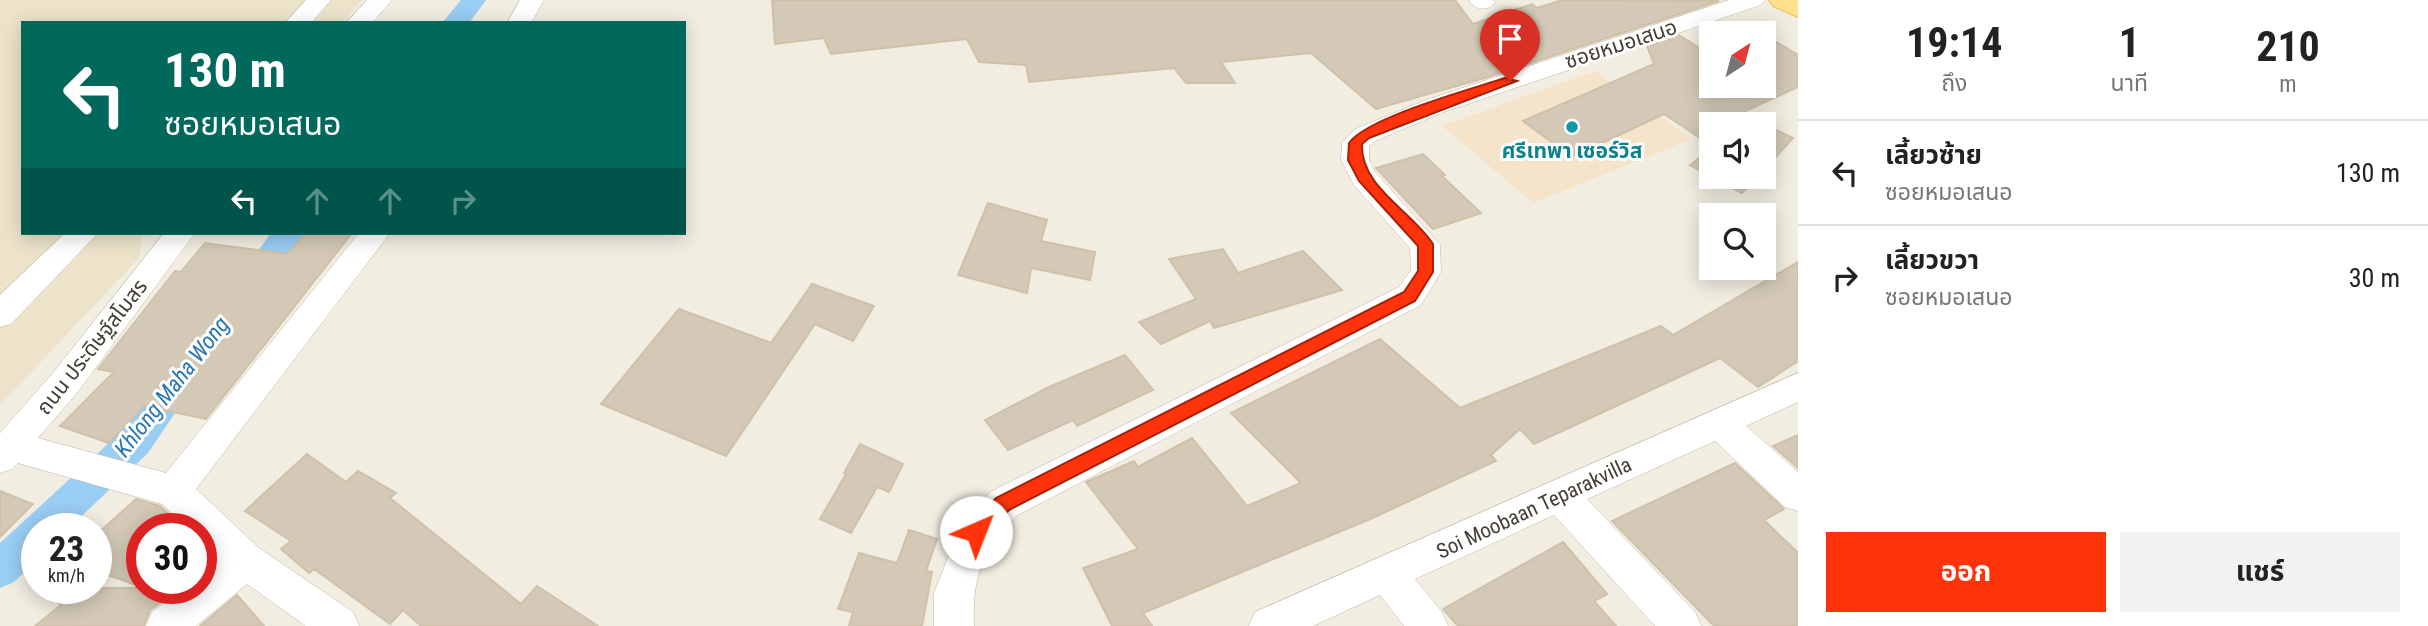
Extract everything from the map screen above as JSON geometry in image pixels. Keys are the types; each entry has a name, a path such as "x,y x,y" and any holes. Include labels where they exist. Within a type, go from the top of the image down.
{"main road":[{"path":"1783,0 1798,8"}],"street":[{"path":"299,21 319,0"},
{"path":"360,21 380,0"},
{"path":"520,21 533,0"},
{"name":"ซอยหมอเสนอ","path":"954,626 953,593 976,532 1003,504 1410,296 1426,272 1425,244 1364,178 1354,160 1356,143 1365,135 1435,106 1753,0"},
{"path":"0,315 81,235"},
{"name":"ถนน ประดิษฐ์สโมสร","path":"6,452 178,235"},
{"path":"168,490 373,235"},
{"name":"Soi Moobaan Teparakvilla","path":"1269,626 1388,575 1798,387"},
{"path":"1719,423 1798,495"},
{"path":"6,452 69,461 168,490 246,561 339,626"},
{"path":"1560,496 1681,626"},
{"path":"166,626 246,561"},
{"path":"1388,575 1428,626"}],"shaded area":[{"path":"0,0 362,0 344,21 21,21 21,235 142,235 139,258 0,405"},
{"path":"1595,71 1692,139 1533,203 1442,126"}],"building":[{"path":"772,0 1455,0 1473,24 1532,4 1537,8 1562,0 1719,1 1488,77 1376,109 1311,53 1221,62 1235,83 1186,83 1174,68 1029,82 1026,65 979,62 967,39 831,54 824,38 775,44"},
{"path":"1679,35 1699,48 1699,98 1774,98 1743,112 1699,112 1699,137 1664,114 1572,157 1523,121 1654,64 1647,46"},
{"path":"1776,42 1798,55 1798,87 1776,97"},
{"path":"1776,130 1793,138 1776,157"},
{"path":"1423,154 1481,213 1433,229 1376,168"},
{"path":"1699,158 1699,170 1690,165"},
{"path":"988,203 1047,220 1041,241 1095,252 1090,280 1031,268 1027,293 958,275"},
{"path":"304,235 350,235 206,419 144,406 109,443 60,426 114,372 98,369 175,271 181,272 205,243 287,254"},
{"path":"1223,249 1238,273 1303,251 1342,290 1214,328 1210,321 1161,344 1139,322 1196,299 1169,259"},
{"path":"1798,262 1798,361 1758,387 1720,358 1534,444 1520,429 1491,455 1496,461 1368,520 1143,613 1152,626 1112,626 1083,568 1138,549 1086,482 1134,461 1138,467 1192,438 1247,506 1301,483 1231,413 1380,339 1460,408 1661,326 1673,335 1767,280 1776,280 1776,275"},
{"path":"812,284 874,306 853,341 815,324 726,456 601,404 679,309 771,343"},
{"path":"1125,355 1153,390 1077,426 1073,420 1008,450 985,420 1049,387"},
{"path":"1798,435 1798,468 1773,446"},
{"path":"860,444 903,464 889,492 877,487 851,533 820,519"},
{"path":"307,454 346,482 358,471 396,493 390,498 521,604 537,586 598,626 421,626 403,610 390,624 314,569 309,573 281,549 291,541 245,511"},
{"path":"1735,463 1784,509 1764,520 1798,553 1798,626 1714,626 1612,521"},
{"path":"0,491 33,504 21,513 0,537"},
{"path":"136,499 160,506 168,513 126,513 126,581 112,577 112,521"},
{"path":"909,530 937,539 926,571 932,572 922,626 849,626 853,612 838,609 859,553 897,563"},
{"path":"1563,542 1607,594 1594,601 1616,626 1458,626 1443,609"},
{"path":"112,588 126,588 126,604 158,604 150,610 144,626 35,626 61,605 112,604"},
{"path":"237,595 264,626 200,626"}],"waterway":[{"name":"Khlong Maha Wong","path":"457,21 474,0"},
{"name":"Khlong Maha Wong","path":"248,287 287,235"},
{"name":"Khlong Maha Wong","path":"59,513 135,442 185,373"},
{"name":"Khlong Maha Wong","path":"0,569 21,549"}],"place":[{"name":"ศรีเทพา เซอร์วิส","path":"1572,127"}],"route":[{"path":"976,532 1003,504 1410,296 1426,272 1425,244 1364,178 1354,160 1356,143 1365,135 1435,106 1510,81"}]}
